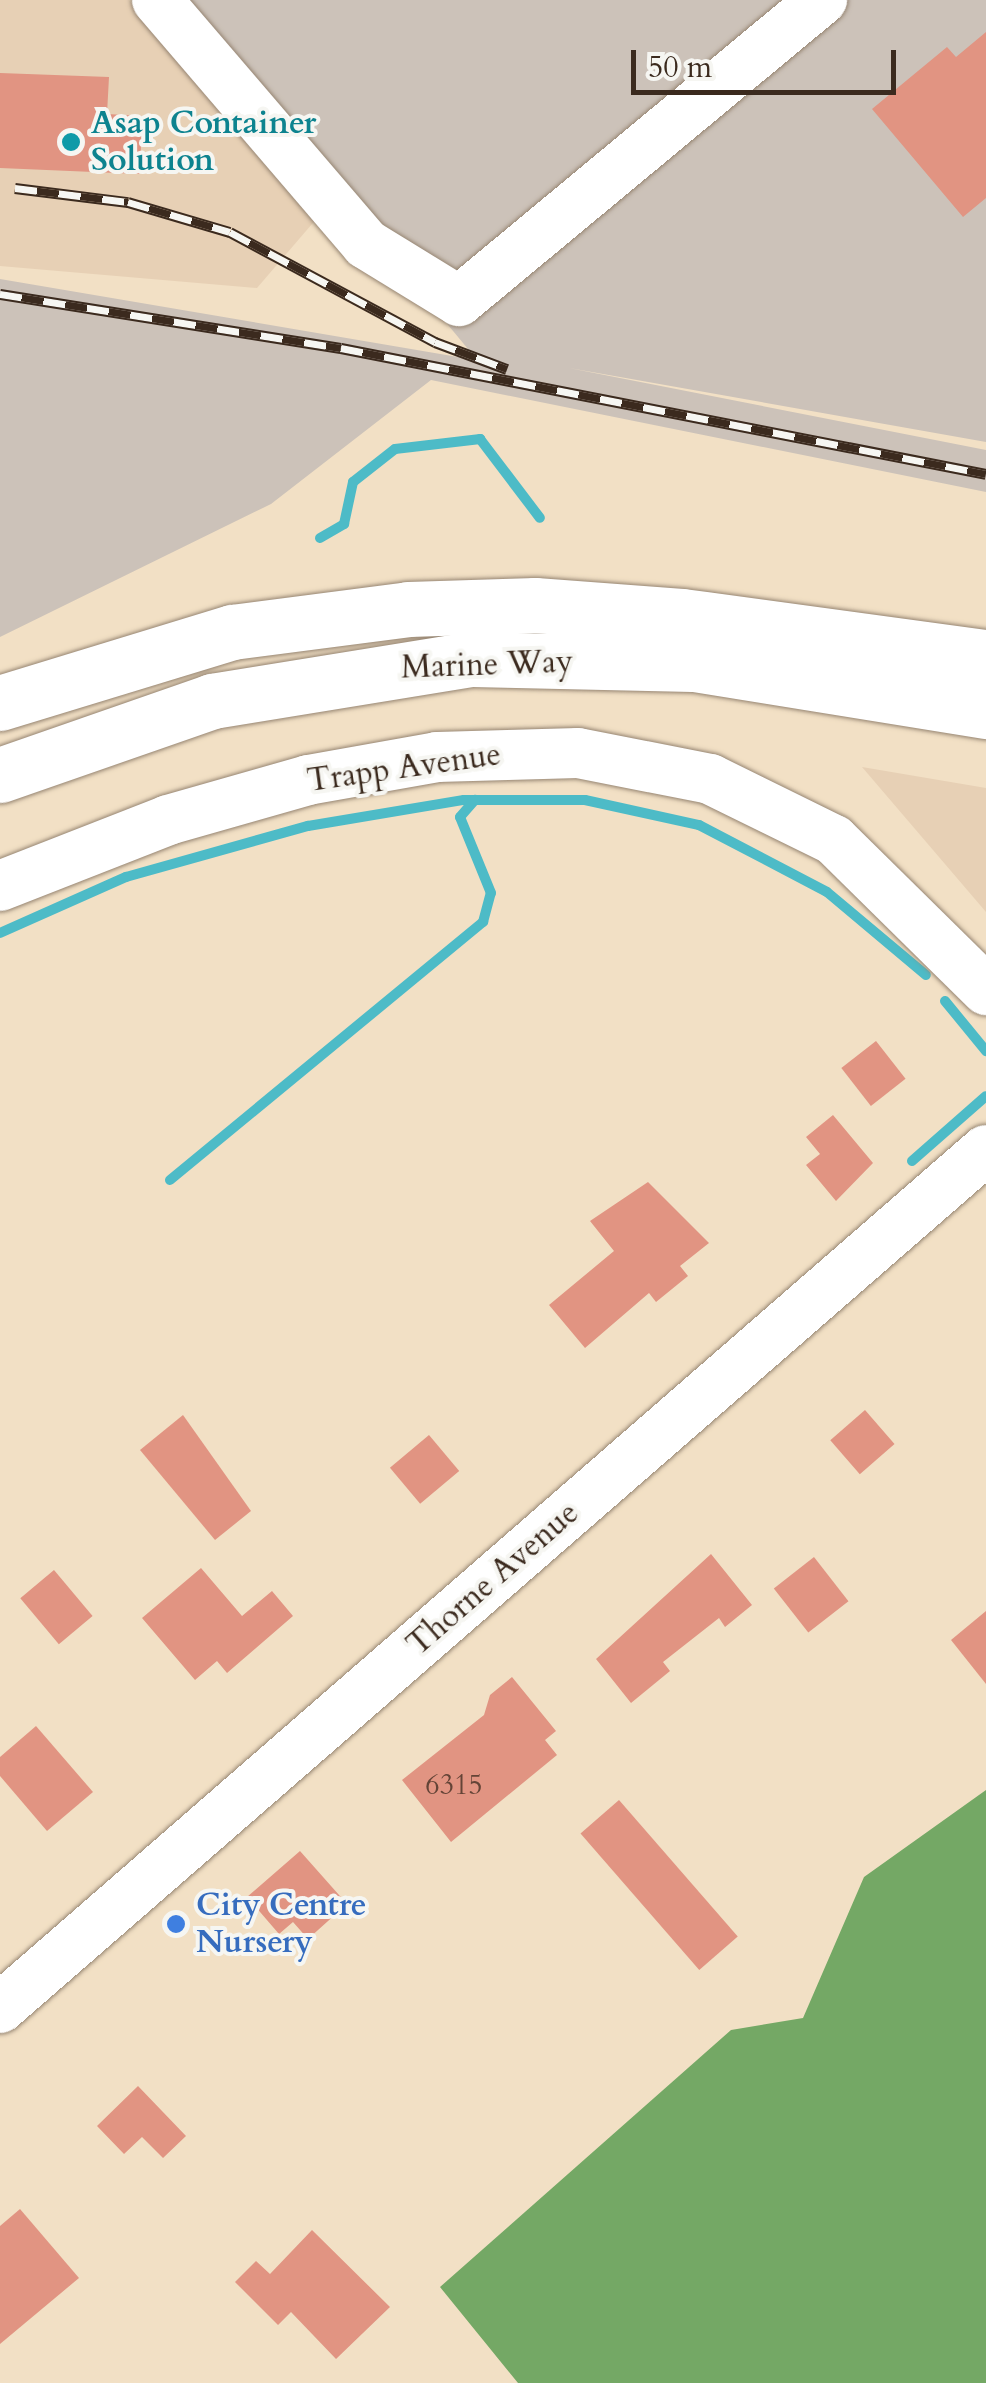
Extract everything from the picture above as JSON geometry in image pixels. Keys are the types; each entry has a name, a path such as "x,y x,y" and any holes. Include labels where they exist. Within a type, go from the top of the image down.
{"main road":[{"name":"Marine Way","path":"0,703 232,632 408,608 535,604 682,616 986,657"},
{"name":"Marine Way","path":"0,775 212,701 472,659 695,664 986,711"}],"street":[{"path":"157,0 366,244 460,302 822,0"},
{"name":"Trapp Avenue","path":"0,886 168,820 308,780 437,757 578,753 710,779 834,840 986,990"},
{"name":"Thorne Avenue","path":"0,2008 986,1150"}],"shaded area":[{"path":"0,0 129,0 318,217 257,288 0,266"},
{"path":"178,0 986,0 986,442 569,368 986,450 986,492 431,380 271,504 0,637 0,279 458,357 468,349"},
{"path":"862,767 986,788 986,912"}],"green space":[{"path":"986,1790 986,2383 518,2383 440,2287 731,2030 803,2018 864,1877"}],"building":[{"path":"986,32 986,198 963,217 872,109 947,47 956,57"},
{"name":"Asap Container Solution","path":"0,73 109,77 107,114 142,116 140,174 0,168"},
{"path":"876,1041 906,1079 871,1106 841,1068"},
{"path":"833,1115 873,1163 836,1201 806,1165 820,1154 806,1137"},
{"path":"648,1182 709,1243 680,1266 688,1276 656,1302 649,1293 585,1348 549,1305 614,1251 590,1221"},
{"path":"865,1410 895,1444 860,1474 830,1440"},
{"path":"183,1415 251,1511 215,1540 140,1450"},
{"path":"429,1435 459,1471 420,1504 390,1468"},
{"path":"711,1554 752,1605 725,1627 719,1618 663,1662 670,1671 631,1703 596,1659"},
{"path":"814,1557 848,1601 808,1633 774,1588"},
{"path":"201,1568 242,1616 272,1591 293,1616 227,1673 217,1661 195,1680 142,1618"},
{"path":"54,1570 93,1616 59,1644 20,1598"},
{"path":"986,1611 986,1684 951,1640"},
{"path":"512,1677 556,1731 545,1740 557,1755 451,1842 402,1780 484,1715 490,1695"},
{"path":"36,1726 93,1792 47,1831 0,1776 0,1757"},
{"path":"619,1800 738,1937 699,1970 581,1833"},
{"path":"300,1851 347,1904 308,1939 293,1922 279,1934 247,1897"},
{"path":"138,2086 186,2136 163,2158 142,2137 124,2154 97,2126"},
{"path":"20,2209 79,2278 0,2344 0,2226"},
{"path":"312,2230 390,2307 336,2359 291,2312 278,2325 235,2282 256,2261 270,2274"}],"waterway":[{"path":"320,538 344,524 353,482 395,449 480,439 540,518"},
{"path":"0,933 126,877 308,826 464,800 585,800 699,825 827,892 926,975"},
{"path":"170,1180 483,922 491,893 460,817 475,800"},
{"path":"945,1001 986,1051"},
{"path":"912,1161 986,1096"}],"railway":[{"path":"15,188 128,202 230,232 435,342 507,369"},
{"path":"0,294 341,348 986,474"}],"place":[{"name":"Asap Container Solution","path":"71,142"},
{"name":"City Centre Nursery","path":"176,1924"}]}
